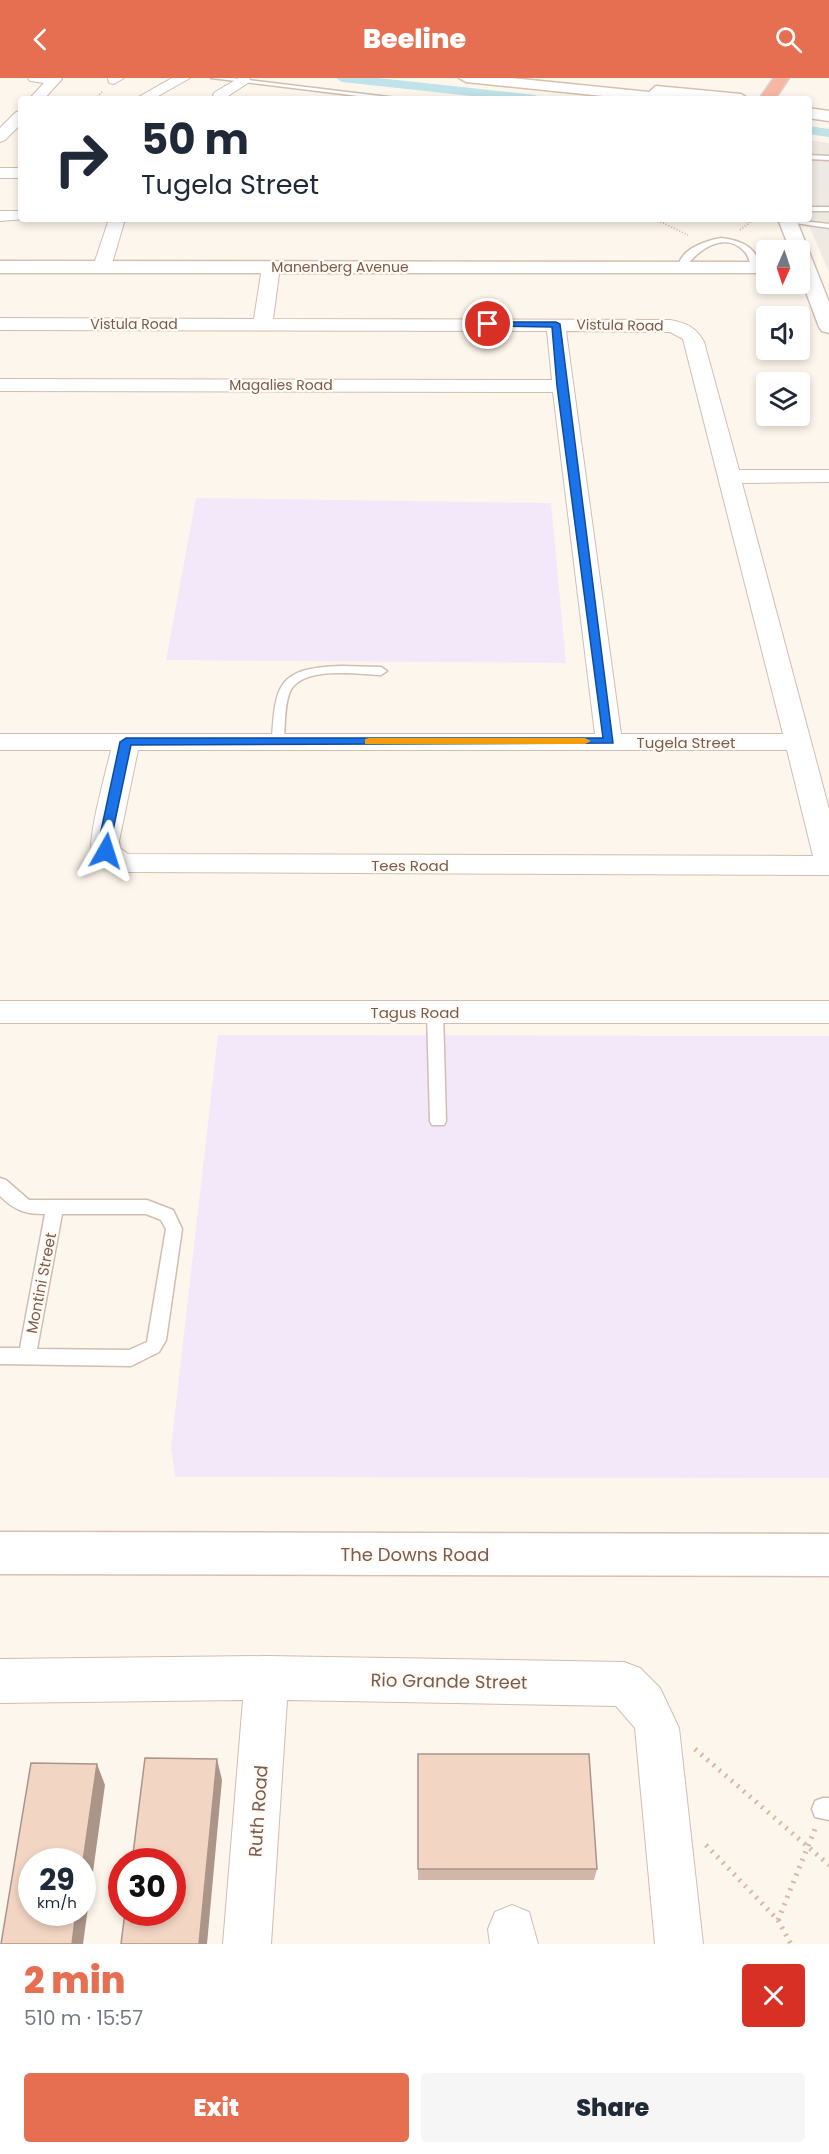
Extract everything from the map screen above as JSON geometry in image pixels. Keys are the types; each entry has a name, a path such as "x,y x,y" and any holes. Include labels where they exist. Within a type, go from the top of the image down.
{"highway":[{"path":"769,96 782,78"}],"street":[{"path":"35,78 56,79"},
{"path":"148,96 183,78"},
{"path":"466,78 647,96"},
{"path":"39,96 56,79"},
{"path":"220,94 244,81"},
{"path":"543,86 619,88 708,96"},
{"path":"812,107 829,109"},
{"path":"812,114 829,116"},
{"path":"0,137 18,118"},
{"path":"0,173 18,173"},
{"path":"0,216 18,216"},
{"path":"102,267 116,222"},
{"path":"787,222 794,240"},
{"name":"Manenberg Avenue","path":"0,267 756,268"},
{"path":"263,324 271,267"},
{"path":"810,282 829,327"},
{"name":"Vistula Road","path":"0,324 556,324 670,326 687,331 693,337 829,864"},
{"path":"556,324 562,386 609,741"},
{"name":"Magalies Road","path":"0,385 562,386"},
{"path":"730,477 829,476"},
{"name":"Tugela Street","path":"0,741 797,742"},
{"name":"Tees Road","path":"126,742 105,840 106,851 114,859 128,863 829,864"},
{"name":"Tagus Road","path":"0,1012 829,1012"},
{"name":"The Downs Road","path":"0,1553 829,1555"},
{"name":"Rio Grande Street","path":"0,1681 267,1678 624,1684 652,1711"},
{"name":"Ruth Road","path":"247,1944 267,1678"},
{"path":"652,1711 657,1728 680,1944"}],"lane":[{"path":"214,78 376,96"},
{"path":"812,157 829,157 829,168"},
{"path":"812,209 829,209"},
{"path":"804,222 829,226"},
{"path":"681,268 684,256 693,248 705,243"},
{"name":"Manenberg Avenue","path":"705,243 724,243 743,247 756,261"},
{"path":"278,742 283,693 292,679 321,671 381,672"},
{"path":"435,1012 438,1121"},
{"path":"0,1185 21,1205 54,1209 147,1207 167,1215 174,1229 157,1340 153,1347 131,1358 27,1356 1,1360"},
{"name":"Montini Street","path":"27,1356 54,1209"}],"path":[{"path":"657,222 705,243"},
{"path":"652,1711 829,1865"},
{"path":"778,1920 807,1847 826,1809"},
{"path":"669,1841 703,1842 778,1920 791,1944"}],"shaded area":[{"path":"812,140 829,143 829,272 807,222 812,222"},
{"path":"196,498 551,503 566,663 166,660"},
{"path":"218,1035 829,1036 829,1478 175,1477 171,1448"}],"building":[{"path":"418,1754 589,1754 597,1869 418,1869"},
{"path":"145,1758 217,1759 199,1944 121,1944 123,1926 186,1926 186,1848 134,1848"},
{"path":"31,1763 97,1764 85,1848 18,1848 18,1926 74,1926 72,1944 1,1944"}],"waterway":[{"path":"342,78 507,96"},
{"path":"812,131 829,133"}],"slow traffic":[{"path":"369,741 585,741"}],"route":[{"path":"106,851 105,840 126,742 609,741 562,386 556,324 488,324"}]}
